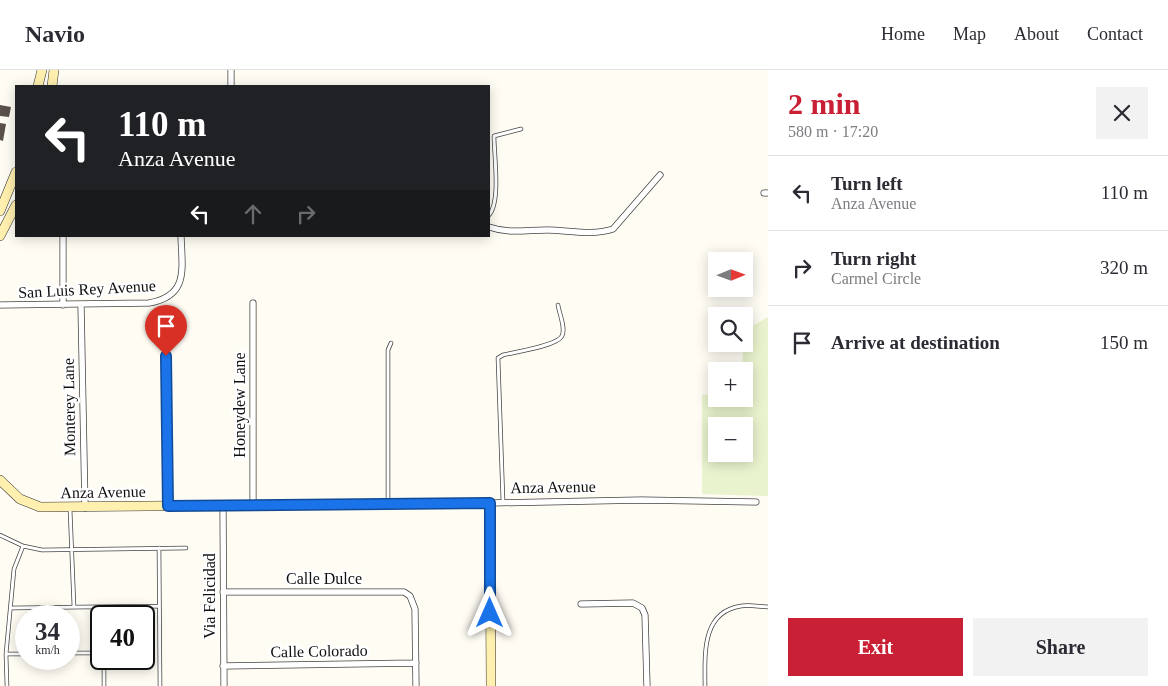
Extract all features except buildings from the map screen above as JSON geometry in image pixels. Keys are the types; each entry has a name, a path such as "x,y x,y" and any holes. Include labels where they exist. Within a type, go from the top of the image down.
{"street":[{"path":"38,85 42,70"},
{"path":"52,85 54,70"},
{"path":"231,70 231,85"},
{"path":"0,211 15,174"},
{"path":"490,226 512,232 546,230 604,232 613,229 660,175"},
{"path":"1,232 15,206"},
{"path":"63,237 63,305"},
{"name":"San Luis Rey Avenue","path":"0,305 149,303 167,298 176,292 181,282 181,237"},
{"name":"Honeydew Lane","path":"253,303 253,506"},
{"name":"Monterey Lane","path":"81,305 85,508"},
{"path":"166,356 168,506"},
{"name":"Anza Avenue","path":"0,480 20,499 40,507 70,508 641,500 756,502"},
{"path":"490,503 491,686"},
{"name":"Via Felicidad","path":"223,506 224,686"},
{"name":"Calle Dulce","path":"223,592 404,592 410,596 416,609 416,663"},
{"path":"581,604 633,603 642,608 645,615 647,686"},
{"path":"416,663 416,686"},
{"name":"Calle Colorado","path":"224,666 416,663"}],"lane":[{"path":"490,213 494,203 496,169 494,136 521,129"},
{"path":"503,503 498,358 502,355 555,342 562,336 563,330 558,305"},
{"path":"389,504 388,362 391,343"},
{"path":"70,508 74,605"},
{"path":"0,535 23,546 42,550 186,548"},
{"path":"6,686 6,654 14,569 23,546"},
{"path":"159,548 160,686"},
{"path":"155,606 159,606"},
{"path":"705,686 706,646 710,626 715,618 723,612 741,606 768,607"},
{"path":"11,608 15,608"},
{"path":"6,654 15,654"},
{"path":"104,670 104,686"}],"green space":[{"path":"768,317 768,496 702,494 702,395 708,395 708,407 753,407 753,362 742,362 743,352 753,352 753,326"}],"route":[{"path":"166,356 168,506 490,503 490,613"}]}
